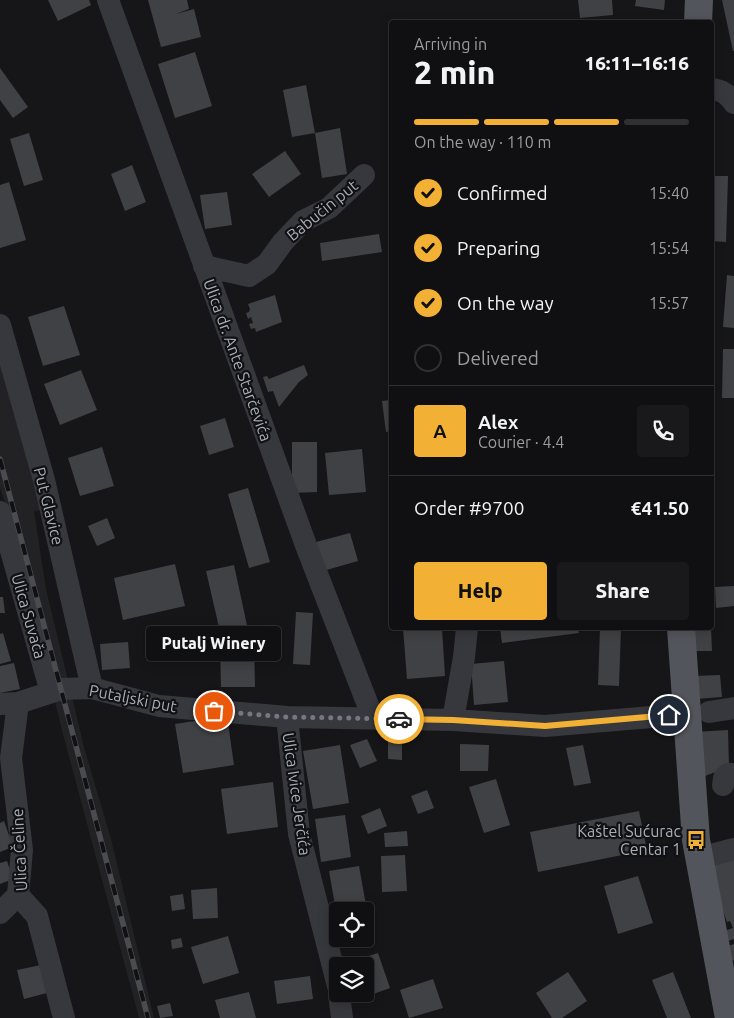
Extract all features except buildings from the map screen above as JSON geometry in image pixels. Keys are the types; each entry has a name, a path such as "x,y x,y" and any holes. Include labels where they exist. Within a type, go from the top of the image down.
{"main road":[{"path":"698,20 699,0"},
{"path":"681,630 698,713 692,801 700,858 729,990 729,1018"}],"street":[{"name":"Ulica dr. Ante Starčevića","path":"108,0 304,539 373,718"},
{"path":"714,88 728,94 734,103"},
{"name":"Babučin put","path":"204,266 248,276 268,264 283,242 303,221 329,208 364,175"},
{"name":"Put Glavice","path":"0,325 44,480 92,688"},
{"name":"Ulica Suvača","path":"0,512 51,692"},
{"path":"453,720 467,630"},
{"name":"Putaljski put","path":"9,704 61,689 92,688 159,706 287,717 453,720 545,726 698,713 734,708"},
{"name":"Ulica Čeline","path":"9,704 11,758 22,850 18,895 37,916 64,1018"},
{"name":"Ulica Ivice Jerčića","path":"287,717 299,834 331,957"},
{"path":"700,858 734,849"},
{"path":"0,913 18,895"},
{"path":"339,1002 342,1018"}],"shaded area":[{"path":"0,350 45,510 34,511 46,589 84,747 111,839 154,1018 139,1018 63,734 8,512 0,488"}],"railway":[{"path":"0,459 148,1018"}],"way so far":[{"path":"214,711 287,717 399,719"}],"place":[{"name":"Putalj Winery","path":"214,711"},
{"name":"Kaštel Sućurac Centar 1","path":"696,840"}],"route":[{"path":"399,719 453,720 545,726 669,715"}]}
